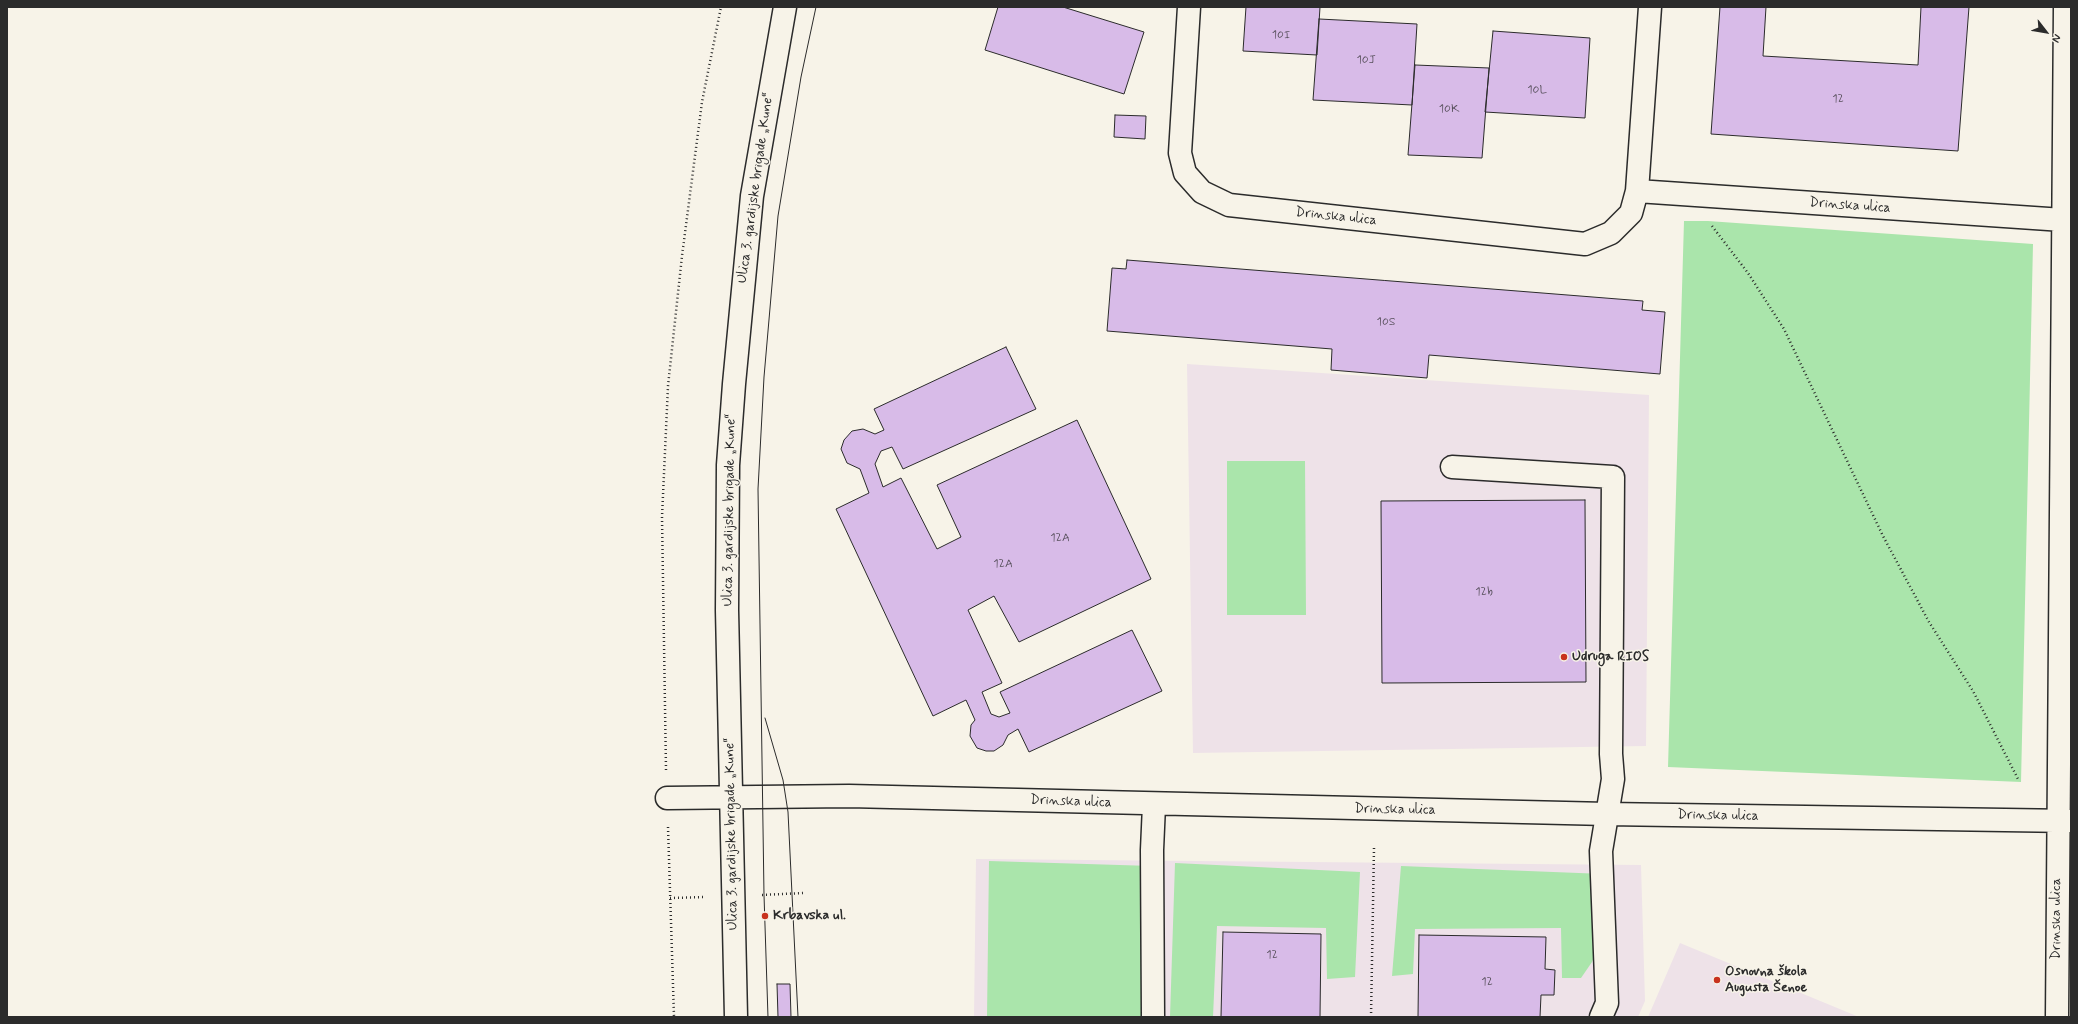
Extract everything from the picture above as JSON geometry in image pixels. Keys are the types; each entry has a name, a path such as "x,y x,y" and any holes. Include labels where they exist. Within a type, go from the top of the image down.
{"street":[{"name":"Ulica 3. gardijske brigade „Kune“","path":"736,1017 727,540 728,465 752,196 785,7"},
{"name":"Drinska ulica","path":"1188,7 1180,153 1185,173 1202,192 1229,206 1585,244 1611,233 1631,213 1637,191 1650,7"},
{"name":"Drinska ulica","path":"2057,1017 2065,821 2063,220 2065,7"},
{"name":"Drinska ulica","path":"1637,191 2063,220"},
{"path":"1452,467 1613,477 1611,754 1613,779 1601,851 1607,1003 1601,1017"},
{"name":"Drinska ulica","path":"667,798 731,796 849,796 1154,805 2065,821"},
{"path":"1153,1017 1152,850 1154,805"}],"path":[{"path":"674,1017 667,798 662,517 668,386 682,256 702,102 721,7"},
{"path":"1686,194 1748,273 1784,330 1883,536 1929,622 1973,690 2018,779"},
{"path":"1371,1017 1374,848"}],"shaded area":[{"path":"1187,364 1649,395 1646,746 1193,753"},
{"path":"976,859 1641,865 1645,1001 1638,1017 974,1017"},
{"name":"Osnovna škola Augusta Šenoe","path":"1680,943 1859,1017 1648,1017"}],"green space":[{"path":"1684,221 1708,221 2033,244 2021,782 1668,767"},
{"path":"1227,461 1305,461 1306,615 1227,615"},
{"path":"989,861 1152,866 1148,1017 987,1017"},
{"path":"1175,863 1360,872 1355,977 1327,979 1326,928 1217,926 1213,1017 1170,1017"},
{"path":"1401,866 1604,874 1599,945 1592,962 1581,978 1562,978 1561,928 1415,929 1413,974 1392,976"}],"building":[{"path":"998,7 1063,7 1144,32 1124,94 985,50"},
{"path":"1246,7 1320,7 1317,55 1243,51"},
{"path":"1720,7 1766,7 1763,56 1918,65 1921,7 1969,7 1958,151 1711,134"},
{"path":"1319,19 1417,24 1412,105 1313,100"},
{"path":"1493,31 1590,38 1585,118 1485,112"},
{"path":"1415,65 1489,68 1482,158 1408,155"},
{"path":"1115,115 1146,116 1145,139 1114,137"},
{"path":"1127,260 1643,301 1642,310 1665,312 1660,374 1429,355 1427,378 1331,370 1332,349 1107,331 1112,268 1126,269"},
{"path":"1006,347 1036,409 903,469 892,447 881,451 875,464 883,487 901,478 937,549 961,537 937,485 1077,420 1151,579 1019,642 994,596 968,610 1002,683 982,692 991,714 999,717 1010,713 1000,692 1132,630 1162,691 1029,752 1018,729 1008,735 1003,745 994,751 986,751 977,748 970,736 971,725 975,720 966,700 933,716 836,509 869,493 860,469 847,463 841,449 844,440 852,431 863,429 875,434 884,430 874,409"},
{"path":"1585,500 1586,682 1382,683 1381,501"},
{"path":"1223,932 1321,934 1320,1017 1221,1017"},
{"path":"1419,935 1546,937 1545,969 1555,970 1554,995 1541,995 1540,1017 1418,1017"},
{"path":"777,984 790,984 791,1017 778,1017"}],"tram line":[{"path":"768,1017 764,895 758,489 764,377 778,216 801,77 816,7"},
{"path":"765,718 783,780 788,812 798,1017"}],"place":[{"name":"Udruga RIOS","path":"1564,657"},
{"name":"Krbavska ul.","path":"765,916"},
{"name":"Osnovna škola Augusta Šenoe","path":"1717,980"}]}
